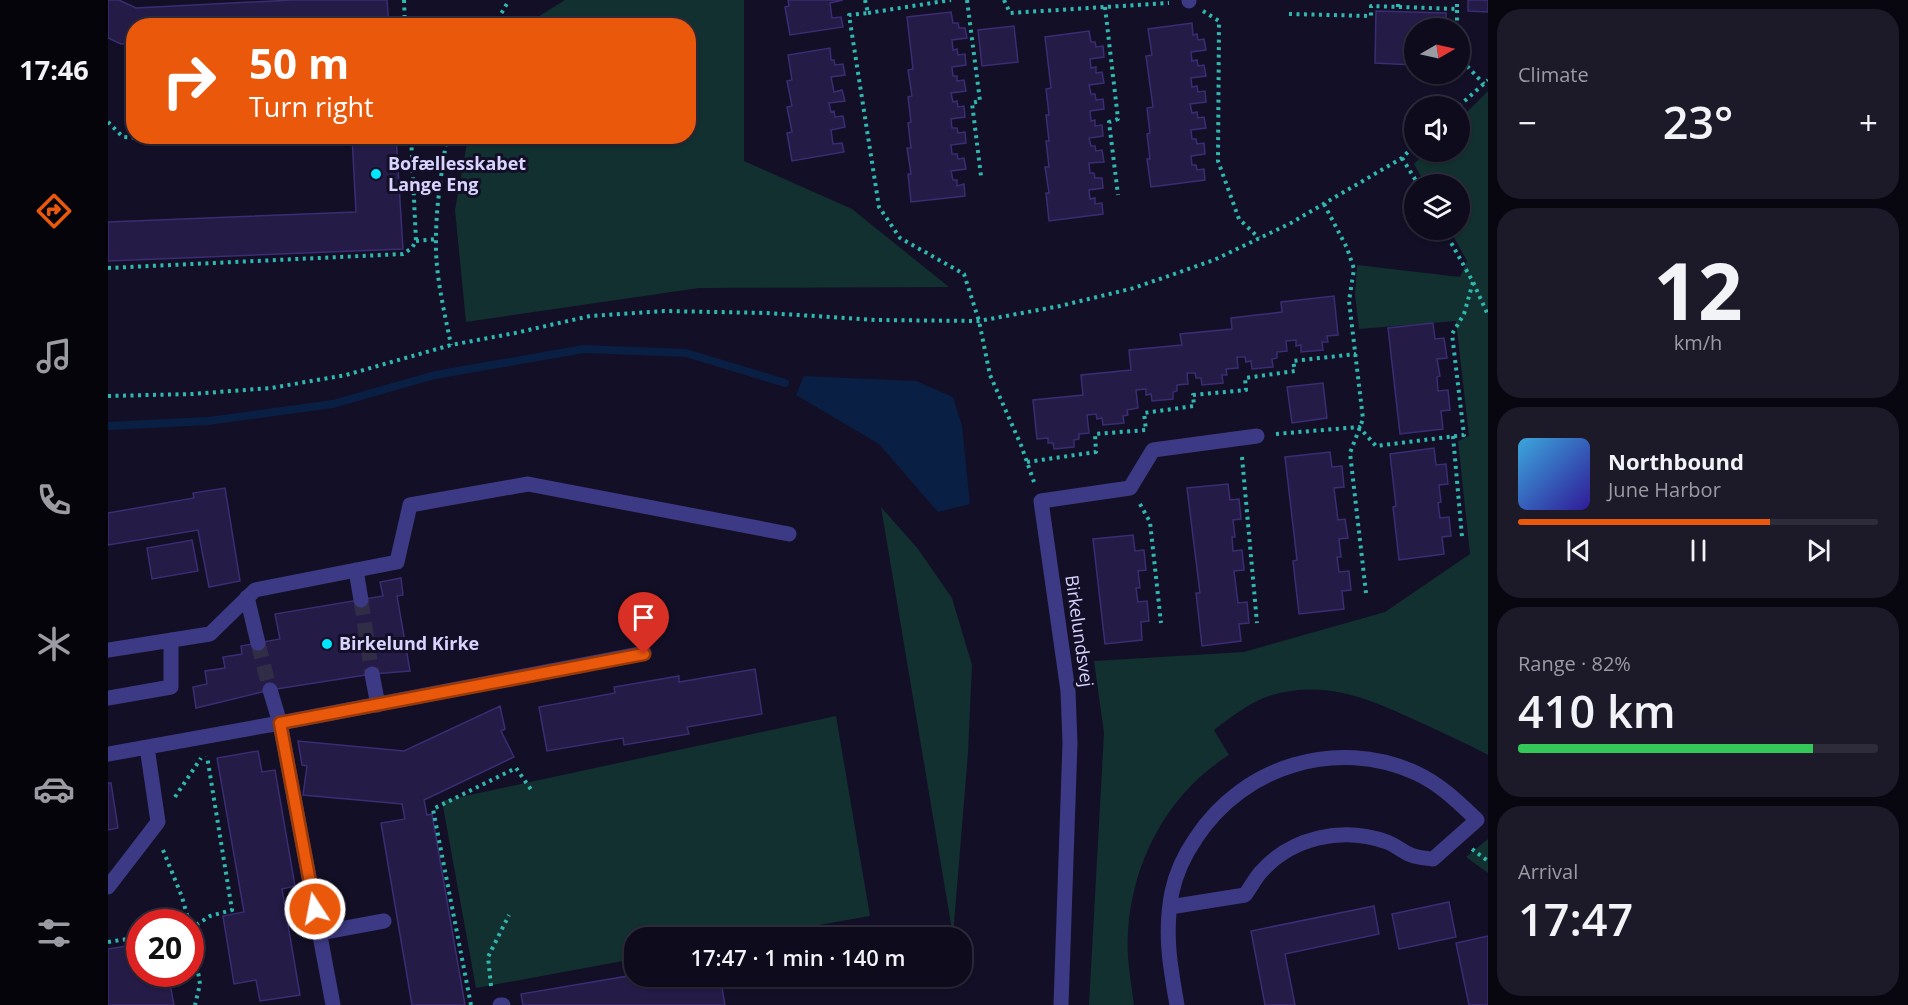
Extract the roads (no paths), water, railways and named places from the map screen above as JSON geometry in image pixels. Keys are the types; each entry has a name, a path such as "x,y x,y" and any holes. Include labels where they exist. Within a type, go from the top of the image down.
{"street":[{"name":"Birkelundsvej","path":"1061,1005 1070,743 1068,691 1041,501 1130,488 1153,450 1257,436"},
{"path":"108,650 210,634 255,590 398,562 410,505 528,484 789,534"},
{"path":"356,570 361,600"},
{"path":"247,597 258,643"},
{"path":"108,698 171,687 171,640"},
{"path":"108,754 644,654"},
{"path":"372,674 378,705"},
{"path":"270,690 280,723 333,1005"},
{"path":"108,887 155,825 147,747"},
{"path":"1170,907 1245,895 1261,872 1281,854 1306,841 1334,834 1361,835 1388,842 1413,856 1433,859 1477,820 1449,793 1416,773 1380,761 1342,757 1303,761 1267,774 1234,794 1207,822 1186,854 1172,890 1167,928 1170,966 1177,1005"},
{"path":"320,933 384,921"}],"water":[{"path":"804,376 916,381 953,397 962,426 970,504 938,512 879,444 796,395"}],"waterway":[{"path":"108,426 208,421 333,404 435,375 584,349 686,353 785,383"}],"tunnel":[{"path":"361,600 372,674"},
{"path":"258,643 270,690"}],"place":[{"name":"Bofællesskabet Lange Eng","path":"376,174"},
{"name":"Birkelund Kirke","path":"327,644"}]}
